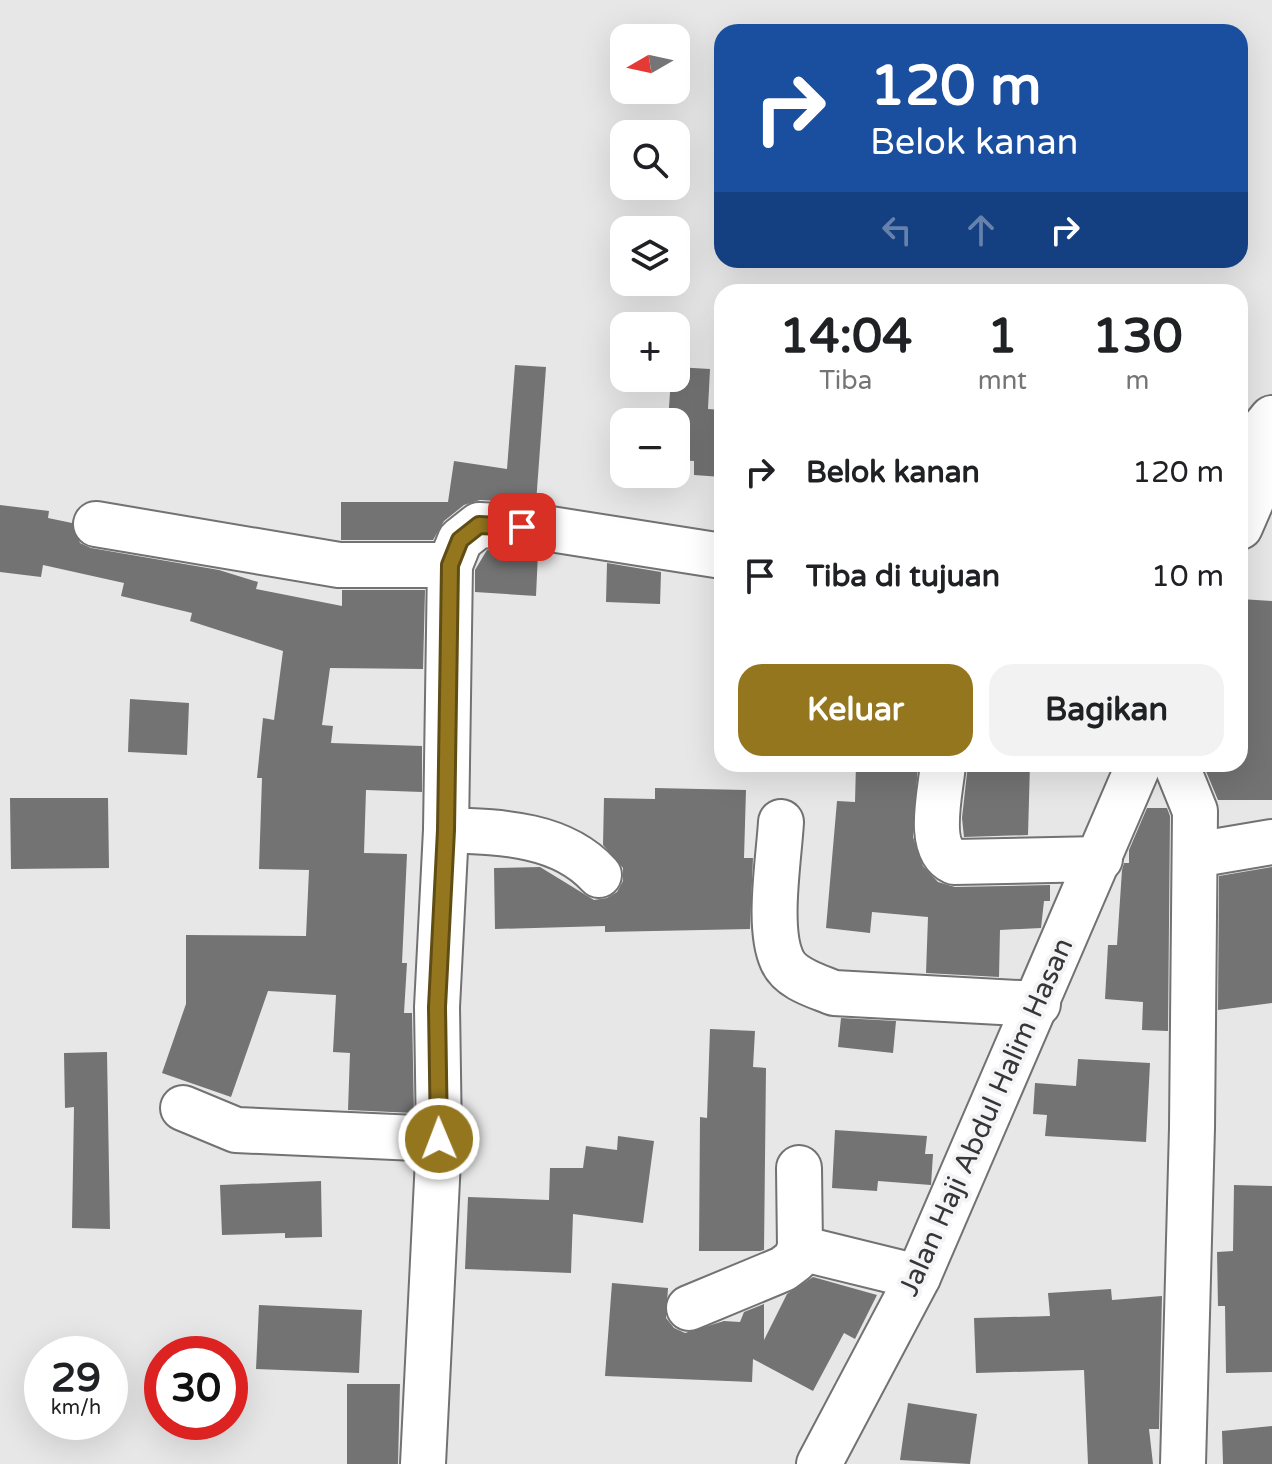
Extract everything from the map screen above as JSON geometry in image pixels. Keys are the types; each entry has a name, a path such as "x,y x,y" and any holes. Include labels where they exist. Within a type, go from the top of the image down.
{"street":[{"path":"1248,508 1256,490 1257,431"},
{"path":"96,524 339,565 450,565"},
{"path":"423,1464 439,1139 437,1007 446,830 450,565 460,540 479,525 544,528 714,555"},
{"path":"942,772 938,839 946,858 954,862 1100,859"},
{"name":"Jalan Haji Abdul Halim Hasan","path":"819,1464 918,1277 1136,772"},
{"path":"1179,772 1195,811 1192,1128 1183,1464"},
{"path":"781,822 776,935 782,963 804,981 834,993 1038,1004"},
{"path":"446,830 532,838 575,854 599,875"},
{"path":"1195,855 1272,842"},
{"path":"183,1108 236,1130 439,1139"},
{"path":"689,1308 783,1269 795,1260 800,1248 799,1168"},
{"path":"800,1248 918,1277"}],"building":[{"path":"515,365 546,367 536,503 480,500 464,505 444,521 433,540 341,540 341,502 448,502 454,461 507,469"},
{"path":"690,368 710,369 708,409 714,409 714,476 694,475 694,461 690,461 690,408 669,408 670,392 690,392"},
{"path":"0,505 49,511 48,518 72,523 80,543 91,548 219,570 258,582 256,589 342,606 342,590 425,590 423,669 330,668 322,725 333,726 331,743 422,746 422,792 366,790 364,853 407,854 402,963 407,963 404,1013 412,1013 414,1113 348,1110 350,1053 333,1052 336,995 268,991 231,1097 162,1073 186,1004 186,935 306,936 309,870 259,869 262,778 257,778 263,718 274,720 283,651 190,621 192,613 121,596 124,583 43,565 41,577 0,572"},
{"path":"487,550 538,553 536,596 475,592 475,570"},
{"path":"607,563 661,572 660,604 606,602"},
{"path":"1248,600 1272,601 1272,800 1218,800 1206,772 1248,772"},
{"path":"130,699 189,703 187,755 128,752"},
{"path":"856,772 917,772 913,837 923,866 938,882 955,887 1050,885 1050,901 1044,901 1041,928 1000,930 999,977 926,973 928,917 872,912 870,933 826,928 837,801 855,802"},
{"path":"967,772 1030,772 1028,835 964,837 962,818"},
{"path":"655,788 746,790 744,858 753,858 750,929 605,932 605,926 495,929 494,868 540,867 594,900 617,892 623,881 623,868 603,845 604,798 655,799"},
{"path":"10,798 108,798 109,868 11,869"},
{"path":"1147,808 1167,808 1170,816 1168,1031 1142,1030 1143,1002 1105,999 1108,945 1117,945 1122,870 1124,863 1129,863 1129,850"},
{"path":"1272,867 1272,1003 1218,1010 1219,876"},
{"path":"841,1018 896,1021 893,1053 838,1047"},
{"path":"710,1029 755,1031 753,1067 766,1068 764,1250 760,1251 699,1251 700,1117 707,1118"},
{"path":"107,1052 110,1229 72,1228 74,1107 65,1108 64,1053"},
{"path":"1078,1059 1150,1063 1146,1142 1045,1136 1047,1115 1033,1114 1035,1083 1076,1086"},
{"path":"835,1130 927,1136 925,1154 933,1154 931,1185 878,1181 877,1191 832,1188"},
{"path":"618,1136 654,1141 643,1223 573,1214 571,1273 465,1269 468,1197 549,1200 550,1168 583,1168 586,1146 617,1150"},
{"path":"321,1181 322,1237 285,1238 285,1233 222,1235 220,1185"},
{"path":"1234,1185 1272,1186 1272,1372 1226,1373 1225,1306 1218,1306 1217,1252 1233,1251"},
{"path":"813,1277 877,1295 855,1339 844,1333 813,1391 753,1359 752,1382 605,1376 612,1283 668,1288 666,1318 674,1328 685,1333 724,1321 740,1322 744,1312 764,1304 764,1340 787,1294"},
{"path":"1111,1289 1112,1300 1162,1296 1159,1429 1149,1429 1153,1464 1088,1464 1084,1370 976,1373 974,1318 1050,1316 1048,1293"},
{"path":"259,1305 362,1310 359,1373 256,1369"},
{"path":"347,1384 400,1384 398,1464 347,1464"},
{"path":"908,1403 977,1414 970,1464 900,1460"},
{"path":"1272,1426 1272,1464 1223,1464 1222,1431"}],"route":[{"path":"439,1139 437,1007 446,830 450,565 460,540 479,525 522,527"}]}
